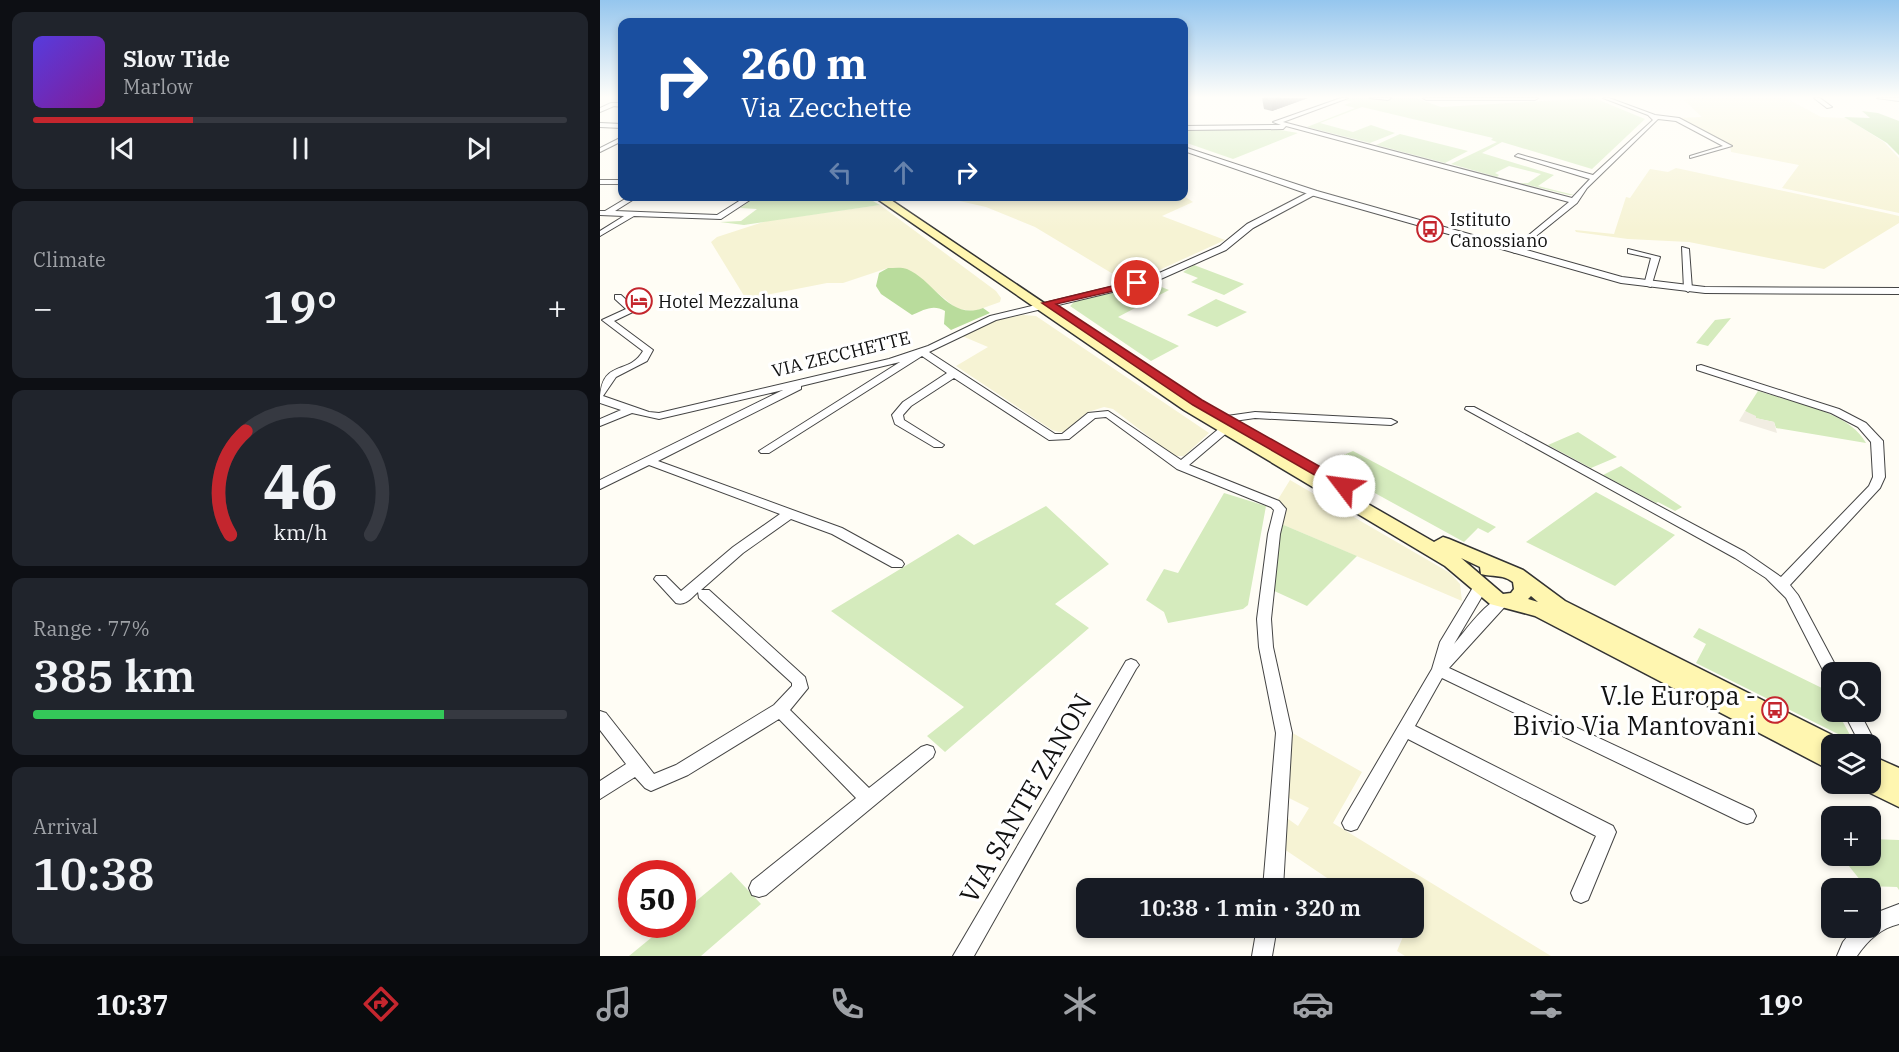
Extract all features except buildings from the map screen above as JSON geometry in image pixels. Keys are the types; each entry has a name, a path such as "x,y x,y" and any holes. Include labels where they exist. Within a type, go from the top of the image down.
{"main road":[{"path":"886,201 1226,424 1452,561 1490,597 1542,611 1821,755"},
{"path":"895,201 1042,304"},
{"path":"1226,424 1461,553 1512,571 1555,604 1821,740"},
{"path":"1479,586 1480,573 1497,567"},
{"path":"1507,601 1521,595 1524,586 1522,580"},
{"path":"1881,770 1899,779"},
{"path":"1881,787 1899,796"}],"street":[{"path":"600,150 618,143"},
{"path":"1354,143 1574,201"},
{"path":"1515,251 1574,201 1634,143"},
{"path":"1692,157 1729,146 1722,143"},
{"path":"1188,150 1314,193 1595,274 1648,285 1688,289 1899,291"},
{"path":"1518,156 1595,178"},
{"path":"600,175 618,176"},
{"path":"600,182 618,182"},
{"name":"VIA ZECCHETTE","path":"600,399 652,416 665,415 922,352 984,321 1042,304 1151,280 1223,248 1250,226 1314,193"},
{"path":"603,214 627,201"},
{"path":"603,214 717,218 745,201"},
{"path":"600,234 632,214"},
{"path":"1685,249 1688,289"},
{"path":"1631,251 1656,257 1648,285"},
{"path":"600,394 612,375 643,359 648,350 607,320 632,310 618,297"},
{"path":"765,451 922,352 1053,438 1065,437 1092,415 1112,415 1181,466 1280,507 1264,610 1266,647 1284,733 1274,878"},
{"path":"1701,368 1845,415 1868,430 1877,441 1879,477 1874,488 1782,585"},
{"path":"938,445 899,422 897,415 907,404 953,374"},
{"path":"600,485 787,393 798,383"},
{"path":"600,423 632,409"},
{"path":"1470,409 1740,555 1782,585 1797,606 1826,662"},
{"path":"1181,466 1226,424 1248,415 1391,422"},
{"path":"648,461 837,531 897,564"},
{"path":"662,579 681,599 738,550 790,513"},
{"path":"1351,823 1441,667 1447,642 1479,586"},
{"path":"600,718 651,783 656,783 780,710 799,690 800,681 704,594"},
{"path":"1441,667 1462,648 1492,609 1507,601"},
{"name":"VIA SANTE ZANON","path":"963,956 1131,665"},
{"path":"1441,667 1747,816"},
{"path":"780,710 868,799"},
{"path":"1405,729 1607,832 1581,893"},
{"path":"759,888 927,752"},
{"path":"600,791 637,766"},
{"path":"1847,956 1850,945 1858,938 1889,916 1899,914"},
{"path":"1262,956 1265,938"}],"shaded area":[{"path":"1725,143 1885,143 1899,158 1899,213 1782,188 1799,165 1731,152 1730,145"},
{"path":"1676,168 1899,216 1899,223 1824,269 1689,242 1628,239 1576,232 1575,230 1614,234 1626,197 1630,198 1650,169 1668,172"},
{"path":"1188,199 1193,202 1162,216 1225,240 1157,271 1123,280 1035,227 986,207 960,201 1188,201"},
{"path":"880,205 996,291 1001,298 1000,302 975,311 957,309 917,276 888,268 843,283 827,283 746,299 711,242 717,237 766,221"},
{"path":"1023,315 1036,316 1209,433 1184,456 1174,456 1113,409 1104,407 1088,412 1064,432 1059,432 1052,430 956,366 988,347 962,336 995,320"},
{"path":"1745,411 1756,418 1774,422 1777,433 1739,421"},
{"path":"1290,480 1450,573 1460,584 1462,601 1279,523 1284,508 1277,501"},
{"path":"1289,731 1362,772 1333,823 1423,878 1327,878 1281,847 1284,816 1298,826 1309,808 1287,797"},
{"path":"1424,879 1551,956 1405,956 1397,951 1402,938 1424,938"}],"green space":[{"path":"1188,143 1188,143 1274,143 1233,159"},
{"path":"1381,143 1434,143 1468,151 1445,163 1376,145"},
{"path":"1496,143 1501,143 1482,153 1554,175 1538,186 1574,195 1520,183 1528,183 1541,174 1509,166 1495,173 1499,175 1497,177 1451,164"},
{"path":"1504,143 1620,143 1592,169"},
{"path":"1887,143 1899,143 1899,155"},
{"path":"750,201 873,201 880,205 744,225 720,222 741,221 757,209 740,208"},
{"path":"1194,265 1244,284 1224,295 1191,282 1198,278 1183,272"},
{"path":"888,268 907,269 926,282 951,305 971,311 983,308 990,313 951,330 944,324 945,311 941,309 928,308 912,315 881,294 876,286 879,273"},
{"path":"1154,284 1169,290 1118,317 1179,346 1151,361 1070,306 1075,301"},
{"path":"1216,299 1247,312 1217,327 1187,315"},
{"path":"1731,318 1708,346 1696,343 1715,320"},
{"path":"1758,391 1833,415 1858,432 1866,443 1776,428 1774,422 1755,418 1745,411"},
{"path":"1578,432 1617,457 1591,468 1548,445"},
{"path":"1353,451 1496,527 1488,533 1478,528 1464,542 1322,464"},
{"path":"1621,466 1682,507 1675,511 1603,475"},
{"path":"1596,492 1675,535 1615,586 1526,542"},
{"path":"1224,493 1266,506 1248,605 1243,609 1168,623 1164,612 1146,600 1164,569 1178,573"},
{"path":"1046,506 1109,564 1055,604 1089,628 945,752 927,736 964,707 831,611 958,534 974,545"},
{"path":"1279,523 1357,556 1307,606 1270,589"},
{"path":"1699,628 1821,688 1821,722 1843,722 1849,734 1838,734 1696,663 1706,644 1693,637"},
{"path":"1881,839 1899,840 1899,890 1897,887 1881,886 1881,878 1859,878 1849,866 1881,866"},
{"path":"731,872 761,904 701,956 629,956 651,938 696,938 696,901"}],"place":[{"name":"Istituto Canossiano","path":"1430,229"},
{"name":"Hotel Mezzaluna","path":"639,301"},
{"name":"V.le Europa - Bivio Via Mantovani","path":"1775,710"}],"route":[{"path":"1137,283 1047,303 1198,402 1344,486"}]}
